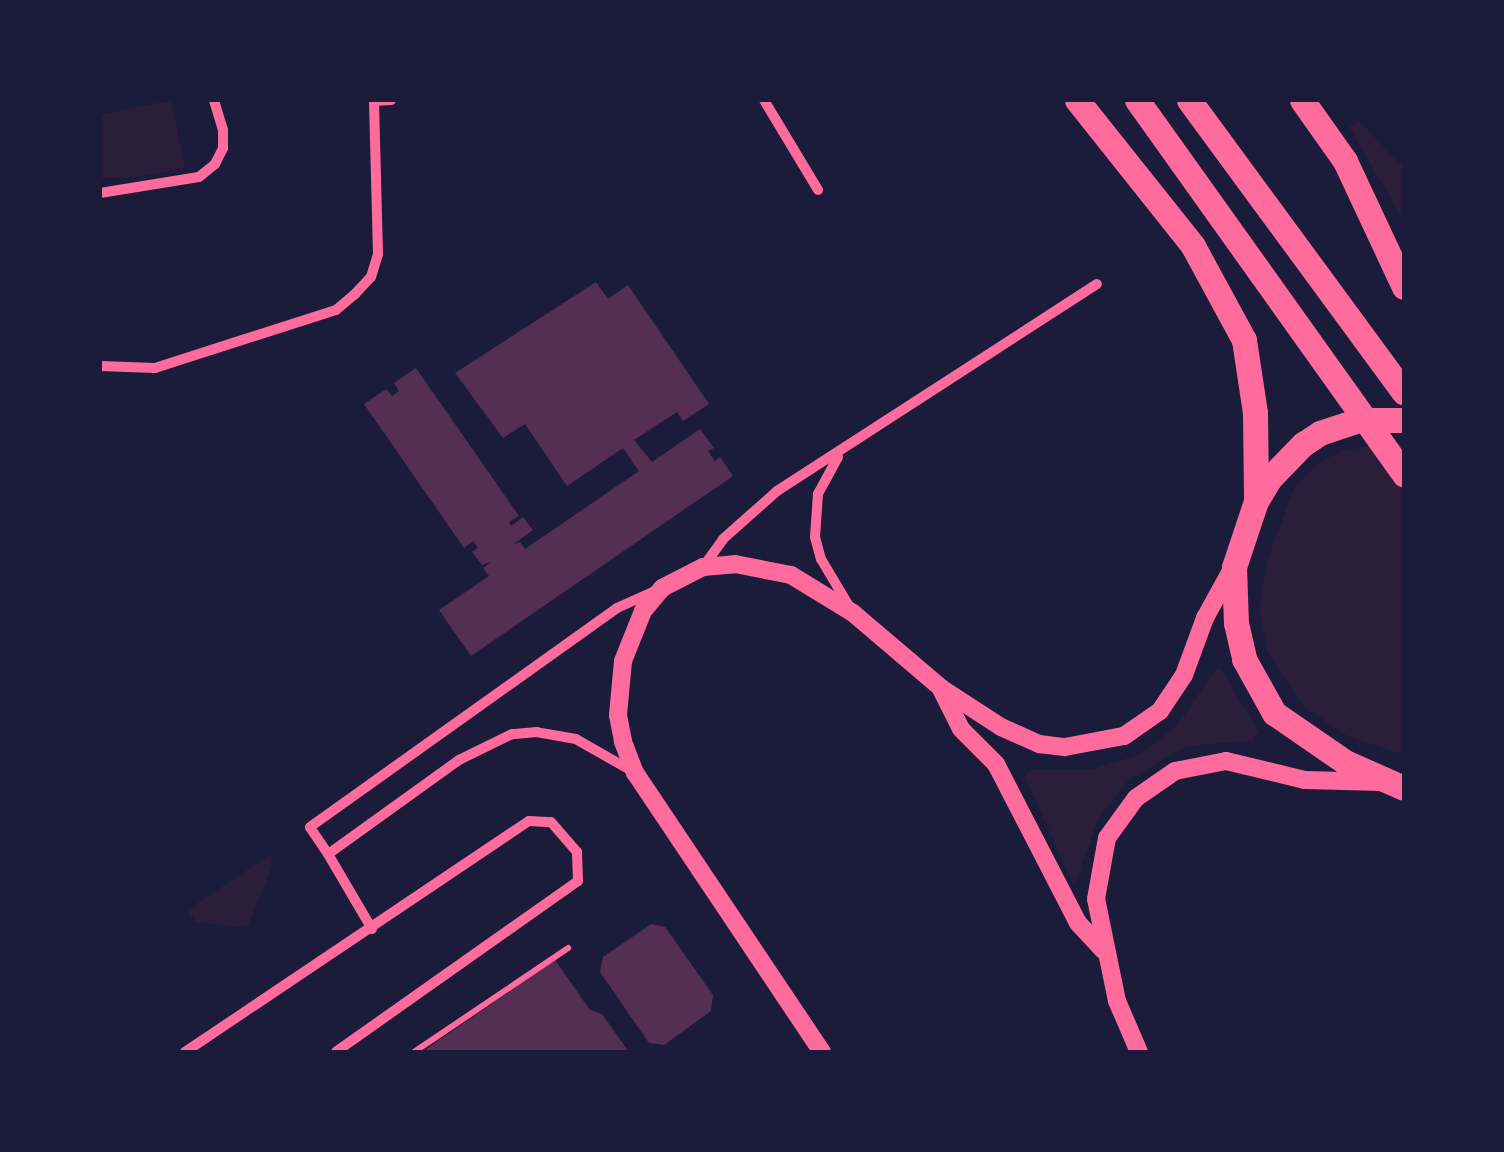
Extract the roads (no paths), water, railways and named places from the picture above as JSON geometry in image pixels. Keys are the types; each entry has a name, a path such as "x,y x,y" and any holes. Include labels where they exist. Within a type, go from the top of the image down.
{"main road":[{"path":"1077,100 1193,246 1244,340 1255,413 1256,502"},
{"path":"1137,100 1404,474"},
{"path":"1189,100 1404,392"},
{"path":"1302,100 1345,160 1404,287"},
{"path":"1395,785 1306,738 1274,712 1244,659 1236,623 1234,567 1256,502 1270,478 1295,451 1340,424 1381,418 1404,420"}],"street":[{"path":"100,192 199,178 215,164 223,148 223,130 214,100"},
{"path":"100,366 155,368 336,310 355,294 371,276 378,254 374,100 391,100"},
{"path":"764,100 818,190"},
{"path":"372,929 310,827 617,608 702,567 723,539 777,491 1097,284"},
{"path":"844,448 828,469 818,494 814,538 853,613"},
{"path":"702,567 763,566 802,581 853,613 941,688 1001,727 1039,744 1084,746 1124,736 1160,711 1173,695 1205,618 1234,567"},
{"path":"662,588 643,611 631,638 618,688 618,715 635,773 822,1052"},
{"path":"941,688 961,729 996,764 1078,923 1104,951"},
{"path":"328,854 459,760 512,734 536,732 576,739 635,773"},
{"path":"1139,1052 1117,1001 1096,899 1107,838 1128,808 1156,780 1194,764 1226,761 1306,780 1395,785"},
{"path":"186,1052 530,821 552,822 577,852 578,881 336,1052"}]}
